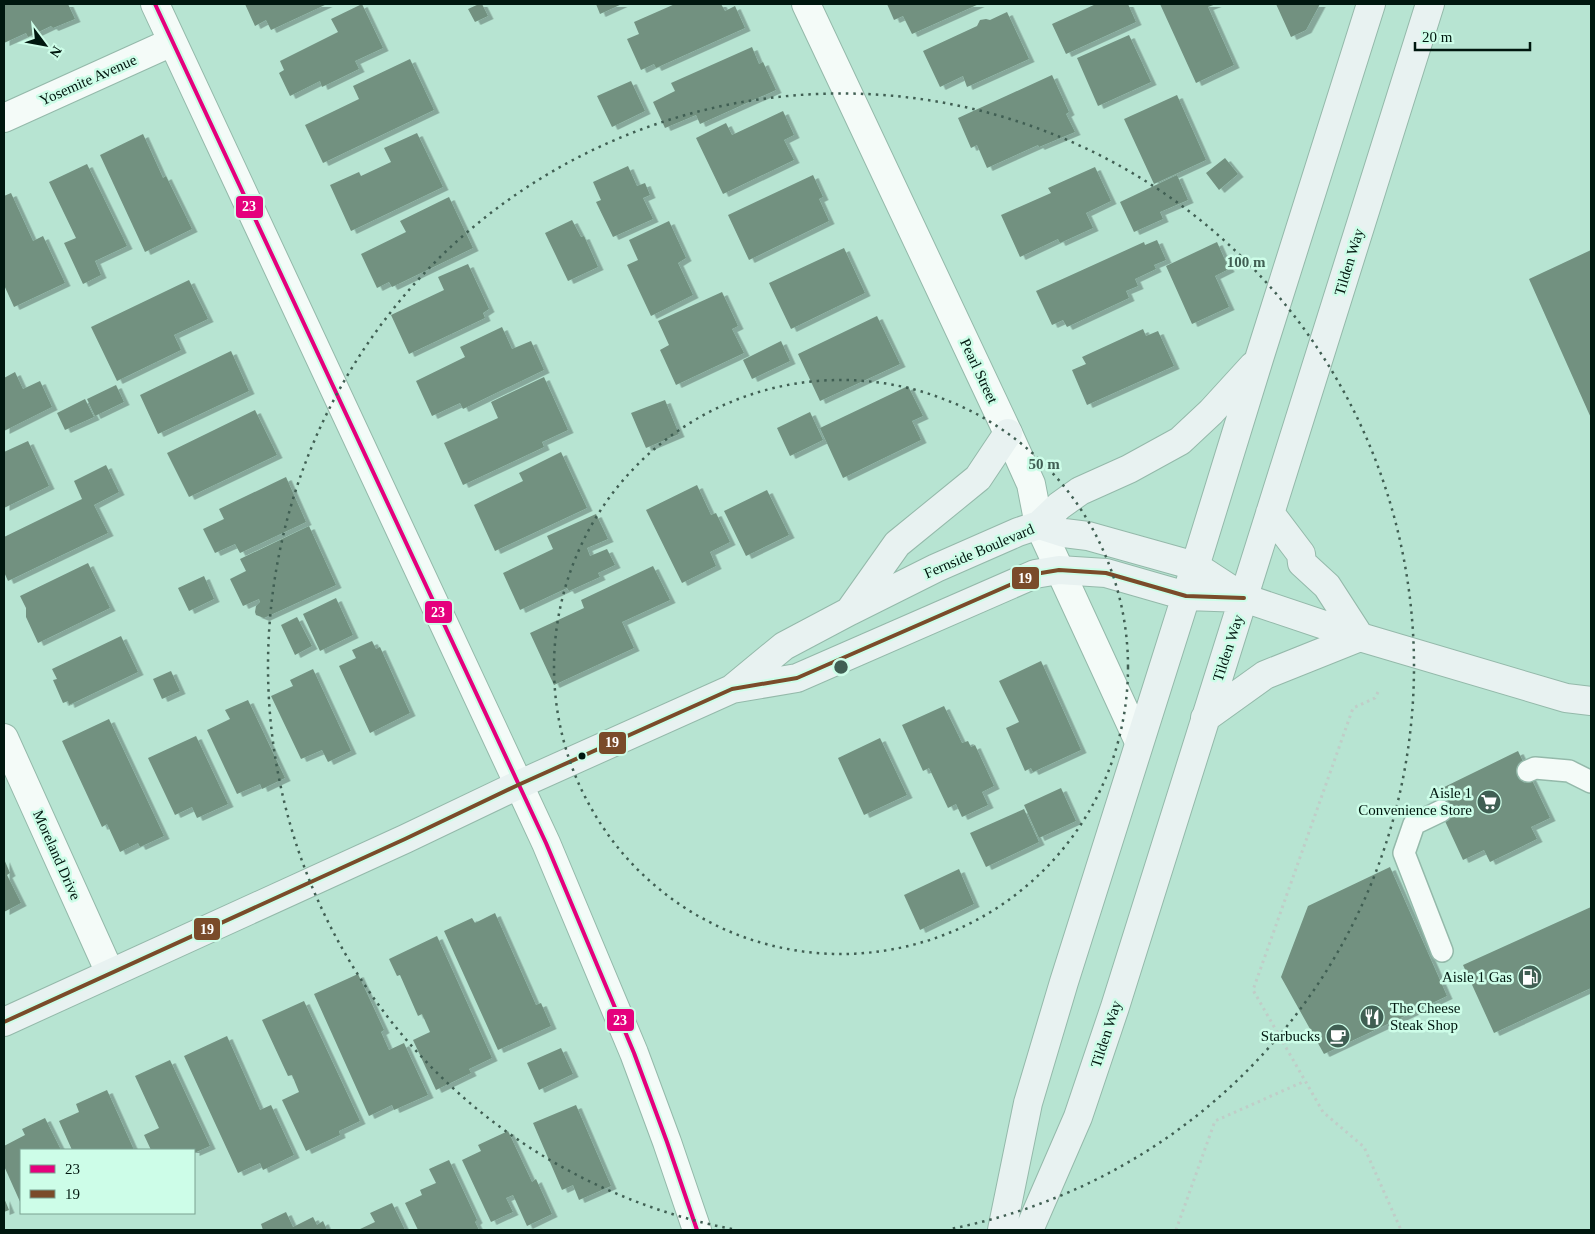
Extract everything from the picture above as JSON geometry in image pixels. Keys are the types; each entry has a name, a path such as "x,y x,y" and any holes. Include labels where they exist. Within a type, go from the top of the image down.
{"main road":[{"path":"1002,1230 1028,1103 1064,982 1371,4"},
{"name":"Tilden Way","path":"1029,1230 1078,1118 1115,1007 1430,4"},
{"path":"1038,525 1059,506 1080,491 1128,469 1180,441 1211,412 1259,359"},
{"path":"850,611 896,544 978,478 1008,433"},
{"path":"1270,513 1301,554 1302,563 1327,586 1360,637"},
{"name":"Fernside Boulevard","path":"732,689 784,646 936,568 1038,525 1064,533 1088,536 1194,566 1244,598"},
{"name":"Fernside Boulevard","path":"4,1022 396,843 518,785 732,689 797,678 1035,574 1059,570 1106,573 1186,596 1244,598"},
{"path":"1244,598 1360,637 1566,698 1591,701"},
{"path":"1205,718 1265,675 1360,637"}],"street":[{"path":"155,4 546,843 634,1054 692,1228"},
{"name":"Pearl Street","path":"806,4 1008,433 1031,484 1038,525 1140,742"},
{"name":"Yosemite Avenue","path":"4,118 172,42"},
{"name":"Moreland Drive","path":"4,738 110,973"}],"lane":[{"path":"1528,771 1535,768 1569,772 1591,782"},
{"path":"1441,811 1414,824 1404,853 1442,951"}],"path":[{"path":"1378,692 1375,698 1353,708 1253,990 1323,1112 1364,1147 1401,1230"},
{"path":"1176,1230 1214,1121 1305,1081"}],"building":[{"path":"4,4 68,4 75,19 53,28 51,26 28,37 26,33 4,43"},
{"path":"245,4 327,4 271,30 266,20 255,26"},
{"path":"362,4 383,48 355,61 359,69 322,87 320,81 290,96 279,73 284,70 280,61 338,32 331,19"},
{"path":"482,4 488,16 475,22 468,9"},
{"path":"596,4 622,4 600,14"},
{"path":"675,4 721,4 725,11 735,6 745,28 656,68 654,64 641,70 627,39 639,34 634,22"},
{"path":"887,4 979,4 912,34 903,16 894,20"},
{"path":"1096,4 1128,4 1136,22 1066,54 1052,24"},
{"path":"1160,4 1216,4 1208,7 1234,65 1196,83"},
{"path":"1276,4 1320,4 1306,30 1291,37"},
{"path":"1007,12 1029,59 967,87 963,76 940,87 923,51 977,26 980,20 990,20"},
{"path":"1129,35 1151,82 1098,106 1077,58"},
{"path":"752,47 759,64 763,62 776,90 700,124 696,115 665,128 653,102 675,91 671,83"},
{"path":"410,59 434,110 323,163 305,125 359,99 353,86"},
{"path":"1052,75 1069,112 1066,114 1075,132 1039,147 1038,145 987,168 977,145 971,148 958,118"},
{"path":"631,81 645,111 612,127 597,96"},
{"path":"1177,95 1206,160 1154,184 1124,119"},
{"path":"783,111 794,135 784,140 794,160 723,194 696,138 726,123 732,135"},
{"path":"417,133 443,187 351,231 330,185 359,172 361,176 391,162 384,148"},
{"path":"143,134 163,178 166,176 192,229 145,252 100,155"},
{"path":"1225,158 1238,174 1219,190 1206,173"},
{"path":"87,164 127,246 95,261 101,275 83,284 64,243 76,238 49,182"},
{"path":"628,166 637,186 645,183 650,195 643,198 653,219 613,237 596,202 601,200 593,182"},
{"path":"1095,167 1111,201 1086,213 1093,228 1060,243 1058,239 1020,257 1001,215 1051,193 1048,188"},
{"path":"813,175 823,197 819,199 829,221 749,260 728,215"},
{"path":"1177,175 1188,200 1160,212 1163,219 1134,232 1120,202"},
{"path":"11,193 33,241 43,236 65,283 14,307 4,285 4,196"},
{"path":"449,197 473,248 392,287 389,282 377,288 361,254 406,232 400,221"},
{"path":"572,220 581,237 584,236 598,267 568,281 545,233"},
{"path":"669,221 686,258 678,263 693,295 651,316 627,265 638,260 629,240"},
{"path":"1157,240 1166,260 1154,265 1156,269 1135,279 1138,286 1126,291 1129,298 1067,327 1063,320 1052,325 1036,291 1144,242 1145,245"},
{"path":"1217,242 1229,269 1215,276 1229,307 1192,324 1166,266"},
{"path":"844,248 865,293 791,329 769,283"},
{"path":"1591,250 1591,418 1529,279"},
{"path":"468,264 489,309 483,313 485,318 409,354 391,315 444,290 438,277"},
{"path":"189,280 208,319 174,335 181,350 117,381 91,327"},
{"path":"722,292 738,326 732,329 744,353 676,385 660,350 669,345 658,321"},
{"path":"877,316 900,364 820,401 798,354"},
{"path":"502,327 512,349 531,341 544,370 463,409 460,403 432,416 416,381 465,357 460,347"},
{"path":"1143,329 1146,336 1158,331 1174,366 1087,405 1072,370 1086,364 1082,357"},
{"path":"781,341 790,361 752,379 743,360"},
{"path":"231,351 249,391 158,434 140,395"},
{"path":"15,372 23,389 40,381 52,407 4,431 4,378"},
{"path":"544,377 568,430 542,442 544,447 463,485 444,443 498,418 491,402"},
{"path":"116,385 124,402 95,416 87,399"},
{"path":"908,386 923,416 912,421 921,440 843,478 820,428"},
{"path":"85,399 94,417 65,430 57,413"},
{"path":"665,400 679,434 646,448 631,413"},
{"path":"255,410 277,455 189,497 167,453"},
{"path":"810,412 823,440 790,456 777,428"},
{"path":"28,441 49,486 4,508 4,452"},
{"path":"561,452 587,508 495,551 474,505 523,481 519,473"},
{"path":"106,465 119,492 94,505 108,533 8,581 4,572 4,537 82,499 74,481"},
{"path":"286,477 306,522 240,553 235,544 215,553 203,529 224,519 219,509"},
{"path":"697,485 711,515 716,513 730,542 710,552 716,566 682,583 646,510"},
{"path":"767,490 789,535 746,556 724,511"},
{"path":"596,514 608,539 587,548 590,556 607,549 615,565 598,573 600,577 569,591 567,588 520,610 503,573 553,549 547,536"},
{"path":"309,526 336,585 264,618 256,615 255,612 256,606 260,602 259,599 243,606 230,579 246,571 240,559"},
{"path":"88,563 110,608 38,643 26,617 26,608 20,596"},
{"path":"653,566 670,600 622,622 634,648 554,685 530,633 584,608 581,600"},
{"path":"204,576 214,599 189,611 178,588"},
{"path":"336,598 353,635 320,651 303,614"},
{"path":"297,617 312,646 295,655 281,625"},
{"path":"121,636 138,672 69,705 68,701 63,703 53,680 57,679 52,669"},
{"path":"372,641 376,649 380,647 410,713 370,733 339,666 356,658 352,650"},
{"path":"1041,661 1081,750 1033,772 1031,768 1025,771 1006,728 1019,722 999,681"},
{"path":"313,669 351,751 328,762 322,750 301,759 271,696 293,686 290,680"},
{"path":"171,671 180,691 162,699 153,679"},
{"path":"248,700 285,778 262,789 260,784 237,794 207,730 230,719 225,710"},
{"path":"944,706 962,743 968,741 971,747 975,745 994,786 982,792 988,805 962,817 956,804 948,808 929,768 923,771 902,725"},
{"path":"109,719 164,836 140,847 138,843 120,852 107,824 102,827 62,741"},
{"path":"196,736 228,804 197,818 192,807 175,815 148,758"},
{"path":"880,738 907,795 864,815 838,758"},
{"name":"Aisle 1 Convenience Store","path":"1518,751 1550,818 1531,827 1537,839 1490,862 1484,850 1463,860 1432,793"},
{"path":"1061,788 1076,821 1039,838 1024,805"},
{"path":"1024,809 1039,842 986,867 970,833"},
{"path":"4,859 10,873 7,875 21,903 4,912"},
{"path":"1390,867 1447,996 1324,1054 1281,977 1308,906"},
{"path":"959,869 974,904 920,930 904,895"},
{"name":"Aisle 1 Gas","path":"1591,907 1591,988 1494,1033 1463,965"},
{"path":"495,913 536,1005 541,1003 551,1026 498,1050 444,931 472,918 475,923"},
{"path":"437,936 492,1058 469,1069 471,1073 436,1090 413,1040 430,1032 422,1014 418,1016 400,975 397,976 389,959"},
{"path":"358,974 384,1030 381,1032 389,1050 404,1043 428,1095 394,1110 392,1105 369,1116 314,994"},
{"path":"304,1001 360,1121 339,1131 340,1135 306,1151 282,1100 299,1092 292,1075 288,1076 262,1020"},
{"path":"227,1036 260,1110 271,1105 294,1155 263,1170 260,1163 238,1173 184,1056"},
{"path":"561,1048 573,1074 539,1090 527,1063"},
{"path":"170,1060 210,1146 195,1153 195,1149 151,1149 144,1135 159,1128 135,1076"},
{"path":"107,1090 134,1149 72,1149 59,1121 79,1112 76,1104"},
{"path":"576,1105 611,1186 579,1200 573,1185 562,1190 533,1123"},
{"path":"45,1118 60,1149 20,1149 20,1202 4,1166 4,1146 25,1135 22,1129"},
{"path":"508,1131 532,1182 536,1179 552,1214 527,1226 513,1195 506,1198 513,1212 491,1222 462,1160 481,1151 478,1145"},
{"path":"449,1160 477,1220 475,1222 479,1230 418,1230 405,1203 422,1195 420,1190 436,1183 429,1169"},
{"path":"4,1198 9,1210 4,1212"},
{"path":"392,1203 405,1230 358,1230 375,1222 370,1213"},
{"path":"286,1212 293,1227 313,1217 317,1225 323,1221 327,1230 263,1230 261,1224"}],"transit line":[{"name":"23","path":"155,4 546,843 634,1053 697,1230"},
{"name":"19","path":"4,1022 405,839 518,785 732,689 797,678 1035,574 1059,570 1106,573 1186,596 1244,598"}],"place":[{"name":"Aisle 1 Convenience Store","path":"1489,802"},
{"name":"Aisle 1 Gas","path":"1530,977"},
{"name":"The Cheese Steak Shop","path":"1372,1017"},
{"name":"Starbucks","path":"1338,1036"}]}
